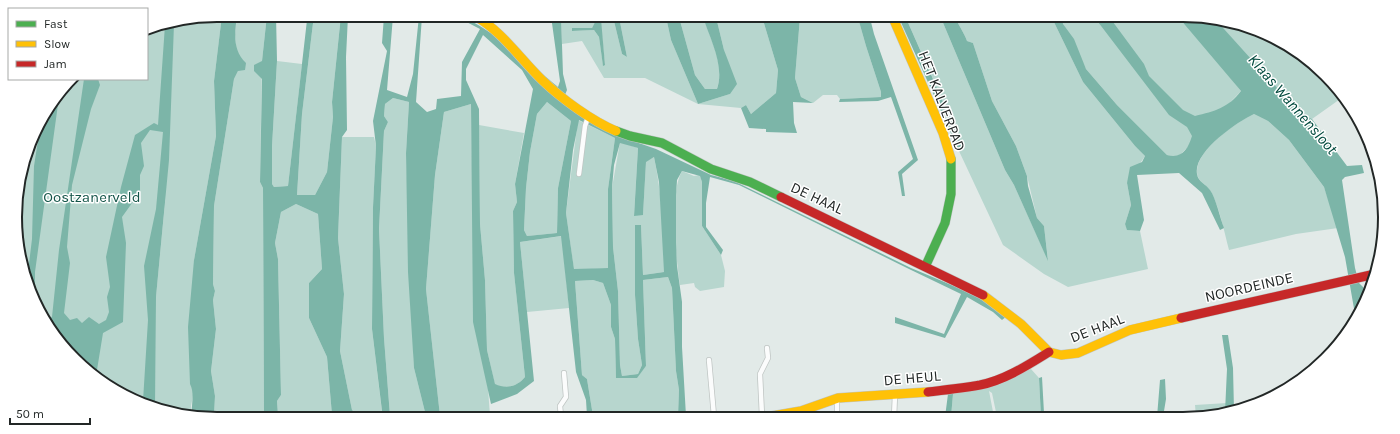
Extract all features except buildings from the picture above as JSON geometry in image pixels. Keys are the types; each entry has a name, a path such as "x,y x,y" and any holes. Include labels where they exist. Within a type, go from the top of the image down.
{"street":[{"name":"DE HAAL","path":"485,22 508,42 543,81 588,117 607,127 630,136 662,143 711,169 750,182 976,290 1000,306 1021,324 1049,352 1061,355 1078,353 1130,330 1157,322"},
{"name":"HET KALVERPAD","path":"895,22 942,133 951,158 952,194 945,223 926,265"},
{"name":"NOORDEINDE","path":"1157,322 1369,275"},
{"name":"DE HEUL","path":"795,412 838,398 895,395 980,385 994,381 1027,366 1049,352"}],"lane":[{"path":"579,174 585,126 588,117"},
{"path":"762,412 760,374 768,358 767,348"},
{"path":"709,360 714,412"},
{"path":"561,412 560,406 566,397 564,373"},
{"path":"894,412 895,395"},
{"path":"837,412 838,398"}],"green space":[{"name":"Oostzanerveld","path":"204,22 221,22 214,81 216,136 194,260 194,391 191,410 155,402 155,398 154,402 131,392 98,372 70,346 48,314 32,280 26,255 22,230 22,204 26,179 32,154 48,119 62,98 78,80 148,80 148,34 179,26","holes":["166,192 156,297 155,398 156,276"]},
{"path":"236,22 266,22 262,61 260,182 263,188 264,412 214,412 215,396 211,371 216,329 213,300 215,291 213,284 214,206 234,79 238,71 235,35"},
{"path":"313,22 340,22 327,172 315,195 297,195 302,114"},
{"path":"561,22 595,22 592,28 572,28 572,31 594,30 599,37 603,65 605,65 601,22 614,22 622,54 627,57 620,22 667,22 671,40 698,104 645,78 604,78 582,41 562,44"},
{"path":"680,22 705,22 716,53 719,71 717,89 705,89 695,75"},
{"path":"717,22 764,22 778,70 776,93 751,114 746,105 741,108 698,104 730,94 724,50"},
{"path":"800,22 859,22 881,92 881,97 840,99 837,95 823,95 813,103 801,97 795,78"},
{"path":"908,22 943,22 1005,170 1014,185 1048,260 1044,226 1037,218 1027,176 1016,146 992,101 973,43 967,41 958,22 1054,22 1083,82 1135,146 1145,156 1127,183 1131,205 1125,224 1128,230 1140,231 1148,269 1068,287 1044,274 1003,245 959,151 963,146"},
{"path":"1063,22 1186,22 1241,91 1180,155 1173,157 1167,155 1117,105 1086,69"},
{"path":"1221,26 1246,32 1280,48 1312,70 1339,100 1312,119 1302,114 1253,63"},
{"path":"277,61 302,64 288,186 274,187 272,184 272,146"},
{"path":"393,98 409,102 406,153 414,368 425,412 390,412 384,338 379,229 384,131 388,122 384,116 385,104"},
{"path":"547,102 571,121 558,188 557,233 527,236 524,230 526,188 530,152 537,114"},
{"path":"471,104 472,165 490,412 440,412 426,289 435,175 444,112"},
{"path":"1254,114 1268,121 1289,140 1324,187 1338,228 1296,234 1229,250 1217,206 1209,189 1199,179 1197,173 1198,164 1209,147 1218,138"},
{"path":"578,120 615,138 608,189 608,268 574,270 566,213"},
{"path":"479,125 524,133 515,184 517,202 513,211 514,273 525,377 515,385 507,387 495,385 487,350 485,280 480,224"},
{"path":"342,137 374,137 376,146 373,207 372,329 382,412 355,412 352,410 340,351 344,294 338,238"},
{"path":"620,142 638,148 634,215 643,215 646,161 654,157 661,200 664,258 664,272 643,275 641,225 635,225 635,295 638,339 642,365 638,374 622,376 620,365 618,291 613,247 612,188"},
{"path":"682,171 694,176 700,175 702,182 702,226 721,255 725,271 724,287 700,291 695,287 694,283 680,285 675,243 675,210 678,181"},
{"path":"296,204 318,214 322,269 309,283 309,318 327,357 332,412 278,412 277,401 281,395 278,259 275,243 281,212"},
{"path":"562,236 569,308 527,312 520,242"},
{"path":"668,277 672,288 676,371 679,390 678,412 592,412 587,379 582,375 575,281 593,280 603,283 611,305 611,327 615,339 616,377 636,378 646,366 643,280"},
{"path":"1031,369 1039,378 1041,412 996,412 992,393 989,391 993,412 951,412 953,394"},
{"path":"1227,403 1226,407 1196,412 1195,405"}],"shaded area":[{"path":"221,22 236,22 236,47 238,53 246,63 245,70 238,71 234,79 214,206 213,284 215,291 213,300 216,329 211,371 215,396 214,412 204,412 192,410 193,395 190,384 188,327 194,260 216,136 214,81"},
{"path":"266,22 276,22 277,61 272,146 272,184 274,187 288,186 307,22 313,22 302,114 297,195 315,195 327,172 340,22 348,22 346,57 347,130 342,137 338,238 344,294 340,351 352,410 354,412 332,412 327,357 309,318 309,283 322,269 318,214 296,204 281,212 275,243 278,259 281,395 277,401 278,412 264,412 263,188 260,182 262,79 254,71 254,65 262,61"},
{"path":"384,22 393,22 387,90 407,97 413,74 418,22 422,22 416,102 427,112 436,109 437,99 461,96 462,62 480,29 467,22 472,22 492,34 558,87 560,81 552,22 561,22 563,74 567,90 562,102 610,133 656,149 711,175 734,181 911,268 973,294 1007,316 1002,320 993,312 967,297 945,338 895,323 895,317 944,334 961,294 739,185 710,177 706,203 706,227 723,250 721,255 702,226 702,182 700,176 682,171 677,180 676,243 677,266 682,302 682,347 686,412 678,412 679,390 676,371 672,288 668,277 643,280 646,366 637,378 616,378 615,339 611,327 611,305 603,283 593,280 575,281 582,375 587,379 592,412 587,412 586,400 576,372 561,236 520,242 534,381 517,394 491,404 473,322 471,104 444,112 435,175 426,289 440,412 425,412 414,368 408,272 406,153 409,102 393,98 385,104 384,116 388,122 384,131 379,229 384,338 390,412 381,412 372,329 373,207 376,146 373,121 387,51 382,43","holes":["483,35 522,70 533,89 515,184 517,202 513,211 514,273 525,377 515,385 507,387 495,384 487,350 485,280 480,224 479,109 466,80 466,69","547,102 571,121 558,188 557,233 527,236 524,230 526,188 530,152 537,114","579,120 615,138 608,189 608,268 574,269 566,213 573,150","620,143 638,148 634,216 643,215 646,162 654,157 659,182 664,272 643,275 641,225 635,225 635,295 638,339 642,365 638,374 622,376 620,365 618,291 613,247 612,188 614,165"]},
{"path":"595,22 601,22 605,65 603,66 599,37 594,30 572,31 572,28 592,28"},
{"path":"614,22 620,22 627,57 622,54"},
{"path":"667,22 680,22 695,75 705,89 717,89 719,80 718,62 705,22 717,22 724,50 737,84 730,94 698,104 671,40"},
{"path":"764,22 800,22 795,78 801,97 813,103 793,102 794,123 797,133 766,132 766,129 749,128 741,108 746,105 751,114 776,93 778,70"},
{"path":"859,22 871,22 918,160 902,174 905,196 902,196 898,172 913,159 891,97 878,101 839,102 840,99 881,97 881,92"},
{"path":"901,22 908,22 963,147 959,151"},
{"path":"943,22 958,22 967,41 973,43 992,101 1016,146 1027,176 1028,186 1037,218 1044,226 1048,261 1014,185 1005,170"},
{"path":"1054,22 1063,22 1074,39 1086,69 1117,105 1167,155 1177,156 1184,152 1189,145 1192,136 1187,127 1169,115 1098,22 1113,22 1144,64 1149,76 1183,110 1195,116 1221,108 1236,97 1241,91 1183,22 1196,22 1221,26 1289,101 1302,114 1312,119 1347,166 1362,165 1364,173 1345,177 1342,180 1355,268 1359,283 1364,289 1354,310 1345,257 1324,187 1289,140 1268,121 1254,114 1237,124 1209,147 1202,156 1198,165 1198,177 1212,194 1224,228 1220,230 1202,193 1179,173 1137,175 1144,220 1140,231 1127,230 1125,224 1131,205 1127,183 1130,167 1142,162 1145,156 1135,146 1083,82"},
{"path":"174,27 169,160 156,297 155,402 143,398 148,320 144,266 156,209 163,132 150,130 141,143 144,166 140,175 140,192 122,217 126,243 123,322 103,333 97,371 70,346 50,318 52,317 59,250 84,80 98,80 100,85 91,109 72,185 67,247 70,263 64,313 70,320 77,318 82,323 89,317 99,324 106,320 109,312 107,297 110,287 106,257 121,187 135,135 154,123 158,125 165,30"},
{"path":"58,104 35,272 35,287 29,266 32,239 34,166 38,140 48,119"},
{"path":"1222,335 1228,335 1233,368 1234,405 1225,407 1227,369"},
{"path":"1042,377 1044,412 1041,412 1039,378"},
{"path":"1165,379 1166,399 1164,412 1157,412 1160,380"},
{"path":"948,394 953,394 951,412 946,412"}],"traffic: fast":[{"path":"616,131 630,136 662,143 711,169 750,182 781,197"},
{"path":"926,265 945,223 951,194 951,159"}],"traffic: slow":[{"path":"485,22 503,38 543,81 559,95 587,116 616,131"},
{"path":"895,22 943,133 951,159"},
{"path":"983,295 1021,324 1049,352 1061,355 1078,353 1130,330 1181,318"},
{"path":"795,412 838,398 928,392"}],"traffic: jam":[{"path":"781,197 983,295"},
{"path":"1181,318 1369,275"},
{"path":"928,392 989,383 1016,372 1049,352"}],"water label":[{"name":"Klaas Wannensloot","path":"1293,104"}]}
